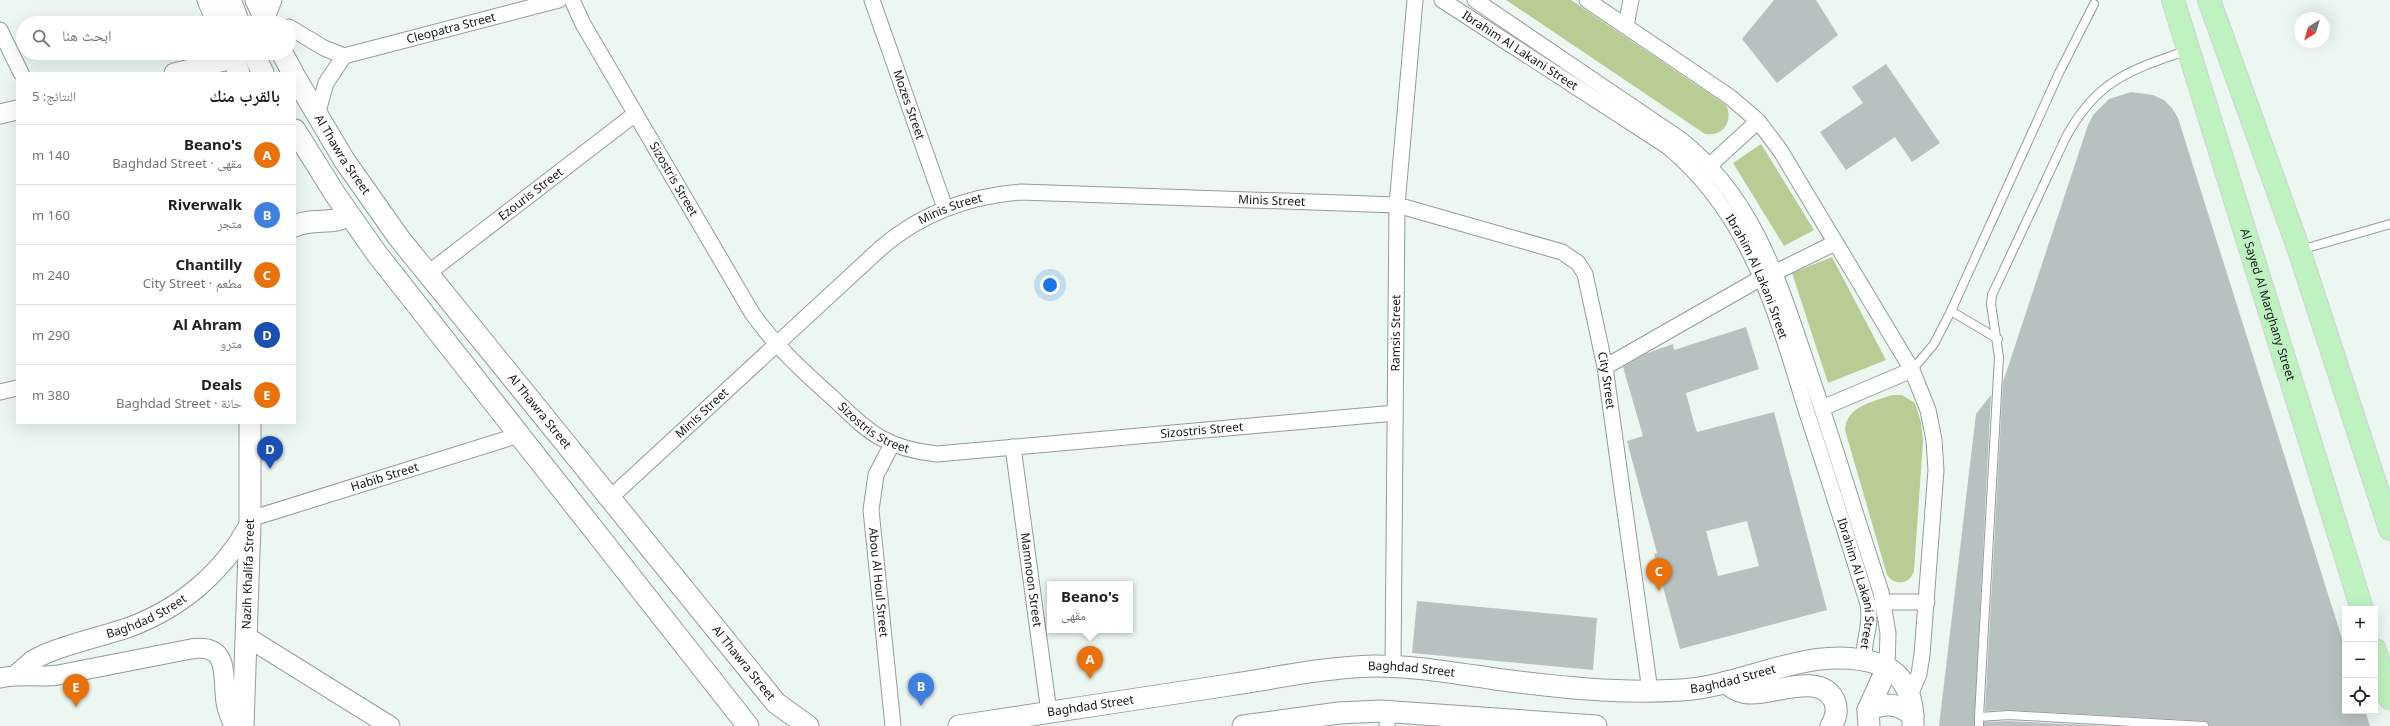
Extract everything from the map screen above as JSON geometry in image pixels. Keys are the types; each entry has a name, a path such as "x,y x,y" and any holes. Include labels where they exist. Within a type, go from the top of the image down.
{"main road":[{"path":"208,0 215,16"},
{"path":"230,0 236,16"},
{"path":"256,0 263,16"},
{"name":"Al Sayed Al Marghany Street","path":"2173,0 2361,606"},
{"path":"2209,0 2299,250 2390,530"},
{"path":"286,60 292,72"},
{"name":"Al Thawra Street","path":"296,79 317,116 371,199 427,274 776,703 808,726"},
{"path":"296,132 348,214 377,254 748,726"},
{"path":"296,226 310,221 339,221 348,214"},
{"name":"Nazih Khalifa Street","path":"243,726 250,521 250,424"},
{"name":"Ibrahim Al Lakani Street","path":"1864,660 1888,668 1903,682 1910,695 1913,721"},
{"name":"Baghdad Street","path":"958,726 1348,668 1393,666 1429,668 1541,684 1650,691 1688,689 1726,682 1805,661 1864,660"},
{"path":"2378,660 2390,698"},
{"name":"Ibrahim Al Lakani Street","path":"1869,718 1888,668"},
{"path":"1726,682 1737,690 1750,693 1800,686 1814,686 1823,688 1834,699 1836,708 1831,726"},
{"path":"1869,718 1877,706 1892,705 1906,710 1913,721"},
{"path":"1243,726 1339,713 1388,719 1596,726"}],"street":[{"path":"268,16 274,0"},
{"name":"Cleopatra Street","path":"344,56 559,0"},
{"name":"Sizostris Street","path":"572,0 583,24 744,301 777,346 861,424 892,444 914,451 937,454 1395,413"},
{"name":"Mozes Street","path":"872,0 946,208"},
{"name":"Ramsis Street","path":"1393,666 1397,205 1415,0"},
{"name":"Ibrahim Al Lakani Street","path":"1442,0 1654,137 1696,171 1724,206 1738,228 1761,278 1784,341 1868,604 1870,625 1864,652 1864,660"},
{"name":"Ibrahim Al Lakani Street","path":"1475,0 1669,131 1710,165 1742,208 1776,272 1822,408 1883,602 1888,633 1888,668"},
{"name":"Ibrahim Al Lakani Street","path":"1587,0 1730,96 1758,121 1780,150 1912,370 1930,415 1936,460 1920,669 1910,695"},
{"path":"1626,26 1631,0"},
{"path":"0,30 21,72"},
{"path":"296,31 324,48 344,56 326,83 317,116"},
{"path":"179,72 234,62"},
{"path":"0,114 16,110"},
{"name":"Ezouris Street","path":"427,274 635,114"},
{"path":"1710,165 1758,121"},
{"name":"Minis Street","path":"610,498 777,346 890,240 917,222 946,208 977,198 1021,192 1397,205"},
{"name":"City Street","path":"1397,205 1562,252 1573,258 1582,268 1587,280 1605,367 1650,691"},
{"path":"1776,272 1835,243"},
{"path":"1605,367 1761,278"},
{"path":"1822,408 1912,370"},
{"path":"0,392 16,388"},
{"name":"Habib Street","path":"250,521 519,435"},
{"name":"Abou Al Houl Street","path":"892,444 876,475 871,510 894,726"},
{"name":"Mamnoon Street","path":"1013,447 1049,712"},
{"name":"Baghdad Street","path":"9,676 45,654 140,623 180,601 220,566 234,549 250,521"},
{"path":"1883,602 1926,602"},
{"path":"247,637 390,726"},
{"name":"Baghdad Street","path":"9,676 58,675 191,649 208,649 218,656 224,666 226,703 234,726"}],"lane":[{"path":"1912,370 1934,344 1951,311 2059,73 2094,4"},
{"path":"1979,726 1999,357 1998,339 1991,304 1992,295 2075,120 2093,98 2118,77 2135,68 2188,50"},
{"path":"2299,250 2390,224"},
{"path":"1951,311 1998,339"},
{"path":"1979,717 2009,715 2204,726"}],"green space":[{"path":"1506,0 1571,0 1726,105 1729,117 1728,122 1722,130 1717,133 1705,134"},
{"path":"1761,144 1814,230 1784,246 1733,163"},
{"path":"1832,257 1886,360 1828,383 1792,273"},
{"path":"1892,395 1902,395 1915,403 1921,422 1923,441 1914,571 1909,579 1902,582 1894,581 1887,575 1845,430 1850,415 1855,410 1869,403"}],"building":[{"path":"1774,0 1816,0 1838,35 1777,83 1742,39"},
{"path":"1886,64 1940,143 1912,162 1895,137 1846,170 1820,132 1863,103 1852,87"},
{"path":"2131,92 2153,95 2164,100 2172,108 2178,118 2342,638 2342,714 2366,714 2370,726 2209,726 2204,721 2009,710 1985,711 2003,382 2088,125 2093,115 2109,99"},
{"path":"1746,327 1759,369 1686,393 1694,423 1697,432 1774,412 1827,610 1680,649 1654,554 1657,553 1627,441 1643,436 1623,367 1645,354 1673,344 1674,350","holes":["1747,521 1759,566 1718,576 1706,531"]},
{"path":"1991,395 1974,726 1939,726 1976,414"},
{"path":"1417,601 1597,618 1593,670 1412,653"},
{"path":"2009,721 2106,726 1984,726 1984,722"}],"place":[{"name":"Al Ahram","path":"270,469"},
{"name":"Chantilly","path":"1659,591"},
{"name":"Beano's","path":"1090,679"},
{"name":"Riverwalk","path":"921,706"},
{"name":"Deals","path":"76,707"}]}
